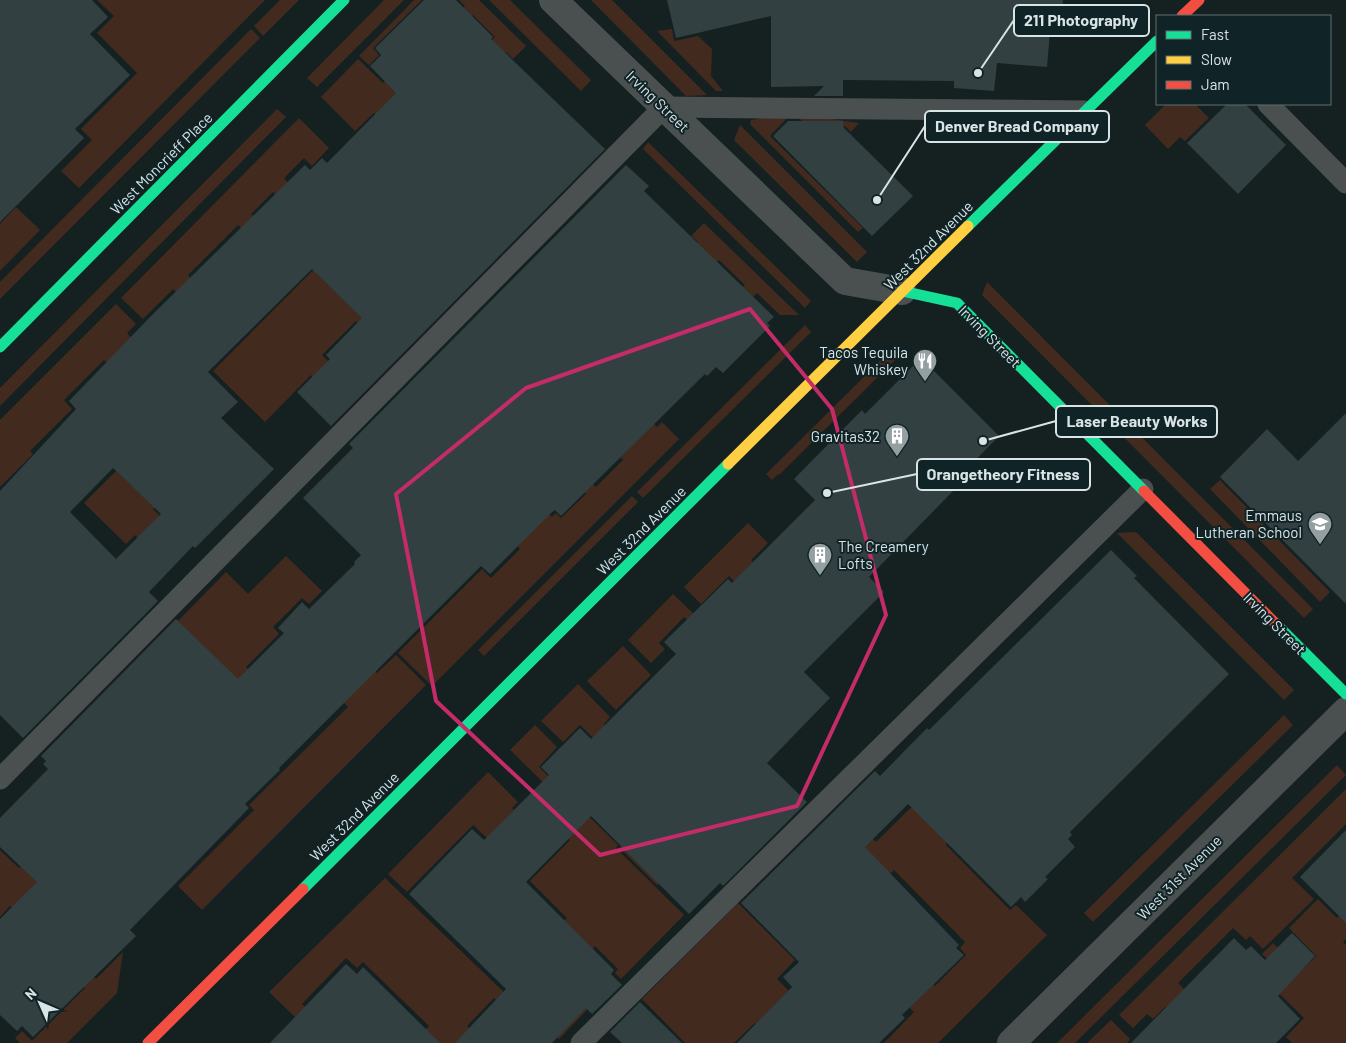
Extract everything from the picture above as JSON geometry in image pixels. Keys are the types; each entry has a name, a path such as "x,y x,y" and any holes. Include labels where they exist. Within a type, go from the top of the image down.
{"street":[{"name":"West Moncrieff Place","path":"0,347 344,0"},
{"name":"Irving Street","path":"553,0 844,280 957,303 1346,694"},
{"path":"1183,15 1199,0"},
{"name":"West 32nd Avenue","path":"148,1043 902,291 1156,42"},
{"name":"West 31st Avenue","path":"1011,1043 1346,711"}],"lane":[{"path":"1269,105 1346,182"},
{"path":"1,775 664,107 1086,111"},
{"path":"581,1043 1143,489"}],"highlighted area":[{"path":"750,309 832,409 886,615 797,806 600,855 436,701 396,494 526,388"}],"shaded area":[{"path":"97,0 265,0 79,188 61,171 92,140 81,129 137,73 97,33 114,16"},
{"path":"280,0 299,0 263,36 254,26"},
{"path":"384,0 404,0 317,87 307,78"},
{"path":"414,0 422,0 373,48 379,55 369,65 359,56"},
{"path":"459,0 479,0 526,46 513,59 506,52 496,62 485,46 495,37 473,15 462,25 454,17 465,6"},
{"path":"489,0 510,0 591,80 581,91"},
{"path":"591,0 612,0 707,95 686,96"},
{"path":"251,29 260,38 0,299 0,282"},
{"path":"672,29 674,41 698,36 712,49 711,76 723,91 716,91 657,31"},
{"path":"358,59 383,83 396,70 432,170 374,113 355,131 321,97"},
{"path":"1165,105 1196,105 1209,118 1185,141 1180,137 1168,149 1145,125"},
{"path":"277,109 286,117 0,406 0,388"},
{"path":"792,113 770,136 863,228 858,232 750,124 751,120"},
{"path":"795,114 859,123 851,132 845,126 826,145"},
{"path":"299,118 329,148 312,166 304,158 284,178 291,186 279,198 273,192 251,214 258,221 246,233 238,225 188,275 194,282 180,296 173,289 143,319 121,298"},
{"path":"740,125 867,252 857,262 734,140"},
{"path":"648,142 811,301 805,308 643,149"},
{"path":"16,207 40,230 0,271 0,224"},
{"path":"704,223 799,315 780,315 757,293 749,301 739,290 745,285 719,260 713,266 693,247 698,242 691,236"},
{"path":"340,243 393,357 356,321 322,355 355,388 340,404 311,375 265,422 213,371"},
{"path":"987,282 1313,609 1304,618 982,295"},
{"path":"116,304 136,324 127,333 136,343 112,368 104,360 64,400 72,409 30,451 33,454 0,487 0,420"},
{"path":"805,325 811,332 643,498 637,492"},
{"path":"886,355 900,355 772,480 766,474"},
{"path":"649,419 657,427 662,422 679,439 432,686 398,653 482,569 491,578 520,549 512,540 544,508 552,517 556,513 561,518 586,494 581,488 589,480 596,487 623,460 616,452"},
{"path":"216,445 153,509 160,516 138,538 135,535 126,544 84,503 116,471 134,488 158,464"},
{"path":"1220,480 1330,592 1320,602 1210,489"},
{"path":"632,496 638,502 484,656 478,650"},
{"path":"748,523 768,543 751,560 781,590 802,649 729,576 701,604 684,587"},
{"path":"1136,532 1294,690 1284,700 1117,533"},
{"path":"286,556 322,591 309,604 302,598 273,627 279,634 246,667 250,671 96,827 125,675 226,572 248,594"},
{"path":"673,594 696,616 690,622 684,617 659,643 665,649 651,663 628,640"},
{"path":"623,646 651,675 616,710 587,681"},
{"path":"396,655 426,685 202,910 178,886 254,810 249,805 348,707 331,690 363,659 377,673"},
{"path":"578,684 610,717 604,724 672,792 708,833 657,885 620,848 662,805 580,725 563,742 541,721"},
{"path":"1284,715 1293,725 1093,922 1084,913"},
{"path":"535,725 557,747 539,767 618,845 616,848 684,915 621,979 615,973 618,969 595,946 561,981 589,1008 559,1039 502,983 567,918 530,881 570,840 552,822 552,791 510,750"},
{"path":"973,746 946,845 1010,910 1016,905 1047,935 938,1043 884,1043 914,1012 884,982 907,959 935,986 966,955 960,948 965,942 894,870 872,891 841,808 876,842"},
{"path":"1337,765 1346,775 1075,1043 1057,1043"},
{"path":"488,772 518,802 512,808 514,810 487,838 473,825 407,892 388,874"},
{"path":"1346,789 1346,824 1292,878 1314,899 1263,949 1250,936 1246,940 1233,928 1178,983 1185,990 1153,1019 1147,1014 1133,1028 1119,1015"},
{"path":"0,850 19,868 23,865 39,880 15,910 10,906 0,917"},
{"path":"385,878 512,1000 504,1008 494,998 467,1026 476,1035 469,1043 412,1043 429,1026 363,962 357,968 346,958 302,1004 310,1012 322,1043 269,992"},
{"path":"1318,899 1337,918 1346,909 1346,939 1343,942 1346,945 1346,1043 1292,1043 1286,1037 1304,1018 1265,980 1277,968 1262,954 1273,943 1301,971 1316,956 1289,928"},
{"path":"738,903 795,960 777,979 841,1043 775,1043 755,1023 734,1043 685,1043 642,999"},
{"path":"123,952 117,993 67,1043 20,1043 15,1038 22,1031 32,1041 85,988 76,980 86,970 96,979"},
{"path":"1111,1020 1130,1039 1127,1043 1087,1043"}],"building":[{"path":"0,0 92,0 108,17 90,34 130,75 75,129 84,138 0,222"},
{"path":"424,0 456,0 493,37 491,39 605,149 331,426 297,392 330,359 326,355 362,318 312,269 208,372 238,402 221,418 274,469 195,548 193,546 149,592 158,601 23,738 0,715 0,491 76,409 69,401 151,316 305,165 310,170 322,158 327,163 396,93 370,66 381,55 375,48","holes":["113,468 161,514 116,559 70,512"]},
{"path":"667,0 1063,0 1061,33 1050,32 1047,67 997,63 994,91 954,88 954,81 843,80 843,96 814,96 824,86 771,87 771,16 676,38"},
{"path":"1226,105 1246,105 1286,145 1238,194 1187,143"},
{"path":"788,121 843,121 843,127 913,196 872,236 773,136"},
{"path":"626,165 649,186 644,191 774,317 767,323 770,326 723,373 716,367 707,376 705,374 561,516 555,510 551,513 490,574 481,566 245,804 249,808 130,930 136,936 33,1037 22,1026 17,1031 0,1015 0,919 37,882 0,847 0,818 48,769 43,764 46,761 41,756 176,619 238,679 284,633 278,628 302,602 309,609 355,564 354,562 361,555 303,498 353,448 349,444"},
{"path":"921,358 999,436 951,485 955,489 869,577 884,592 804,672 830,698 767,763 807,802 723,886 720,883 689,914 591,816 526,882 614,970 611,974 622,985 592,1014 586,1008 552,1043 455,1043 506,989 409,894 472,829 484,840 549,775 541,767 580,728 591,739 676,654 664,642 728,579 732,583 815,500 794,479 862,410 865,414"},
{"path":"1346,413 1346,604 1220,477 1267,429 1298,461"},
{"path":"1111,550 1137,576 1134,578 1229,674 1070,832 1072,835 1068,839 1075,847 1045,877 1048,879 1025,902 1021,897 1011,907 908,804 865,847 959,945 956,948 964,955 902,1015 905,1018 879,1043 737,1043 792,987 783,977 799,962 741,903 875,771 880,776 927,728 929,730"},
{"path":"1346,830 1346,923 1300,877"},
{"path":"1292,933 1315,956 1278,996 1300,1019 1276,1043 1131,1043 1234,938 1246,950 1251,946 1265,960"},
{"path":"346,964 357,974 363,967 440,1043 270,1043"},
{"path":"640,1002 682,1043 622,1043 610,1032"}],"traffic: fast":[{"path":"0,347 344,0"},
{"path":"968,226 1156,42"},
{"path":"902,291 957,303 1144,491"},
{"path":"303,889 728,464"},
{"path":"1275,623 1346,694"}],"traffic: slow":[{"path":"728,464 968,226"}],"traffic: jam":[{"path":"1183,15 1199,0"},
{"path":"1144,491 1275,623"},
{"path":"148,1043 303,889"}],"place":[{"name":"211 Photography","path":"978,73"},
{"name":"Denver Bread Company","path":"877,200"},
{"name":"Tacos Tequila Whiskey","path":"925,382"},
{"name":"Laser Beauty Works","path":"983,441"},
{"name":"Gravitas32","path":"897,457"},
{"name":"Orangetheory Fitness","path":"827,493"},
{"name":"Emmaus Lutheran School","path":"1320,545"},
{"name":"The Creamery Lofts","path":"820,576"}]}
